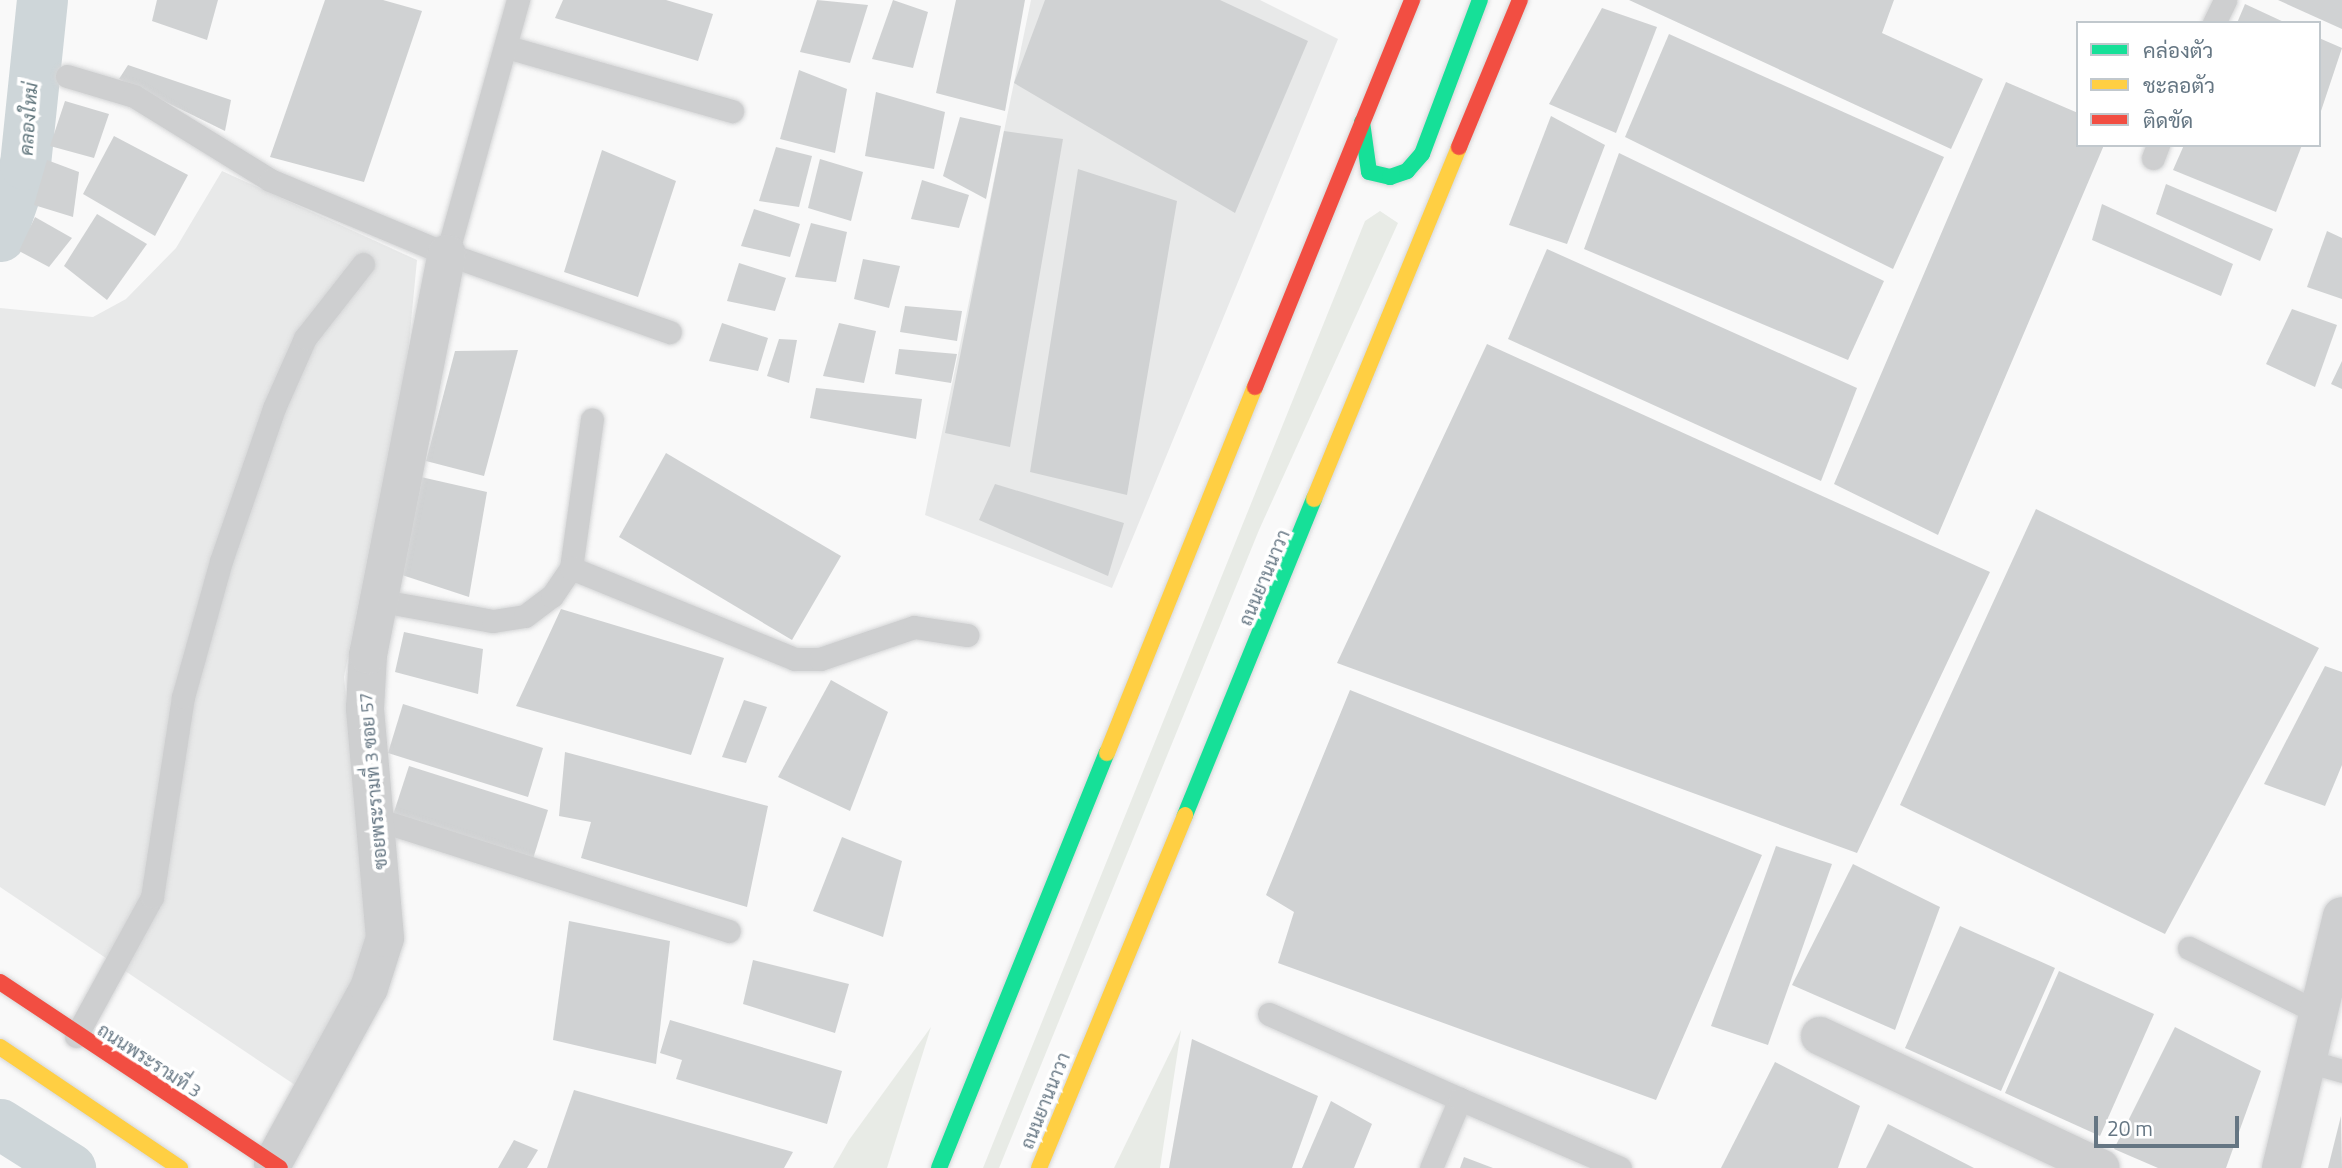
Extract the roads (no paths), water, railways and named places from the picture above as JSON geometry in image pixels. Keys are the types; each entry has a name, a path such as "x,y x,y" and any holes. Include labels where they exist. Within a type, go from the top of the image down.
{"main road":[{"path":"939,1168 1412,0"},
{"path":"1362,122 1369,172 1390,177 1407,171 1422,153 1479,0"},
{"name":"ถนนยานนาวา","path":"1039,1168 1520,0"},
{"name":"ถนนพระรามที่ 3","path":"0,982 76,1036 276,1166"},
{"path":"0,1047 180,1168"}],"street":[{"name":"ซอยพระรามที่ 3 ซอย 57","path":"276,1166 369,988 385,938 365,708 376,600 447,254"},
{"path":"2281,1168 2315,1011 2342,916"},
{"path":"1821,1036 2100,1168"}],"lane":[{"path":"447,254 518,0"},
{"path":"2215,21 2225,0"},
{"path":"507,47 732,111"},
{"path":"67,76 134,96 270,180 447,254 670,332"},
{"path":"76,1036 152,897 183,696 274,408 305,338 363,264"},
{"path":"376,600 493,621 525,615 552,596 571,568 592,419"},
{"path":"571,568 795,659 820,659 914,627 967,635"},
{"path":"376,819 729,930"},
{"path":"2189,948 2315,1011"},
{"path":"1269,1014 1620,1168"},
{"path":"2304,1059 2342,1071"},
{"path":"1431,1168 1460,1099"}],"waterway":[{"name":"คลองใหม่","path":"0,236 25,164 42,0"},
{"path":"0,1124 70,1168"}]}
